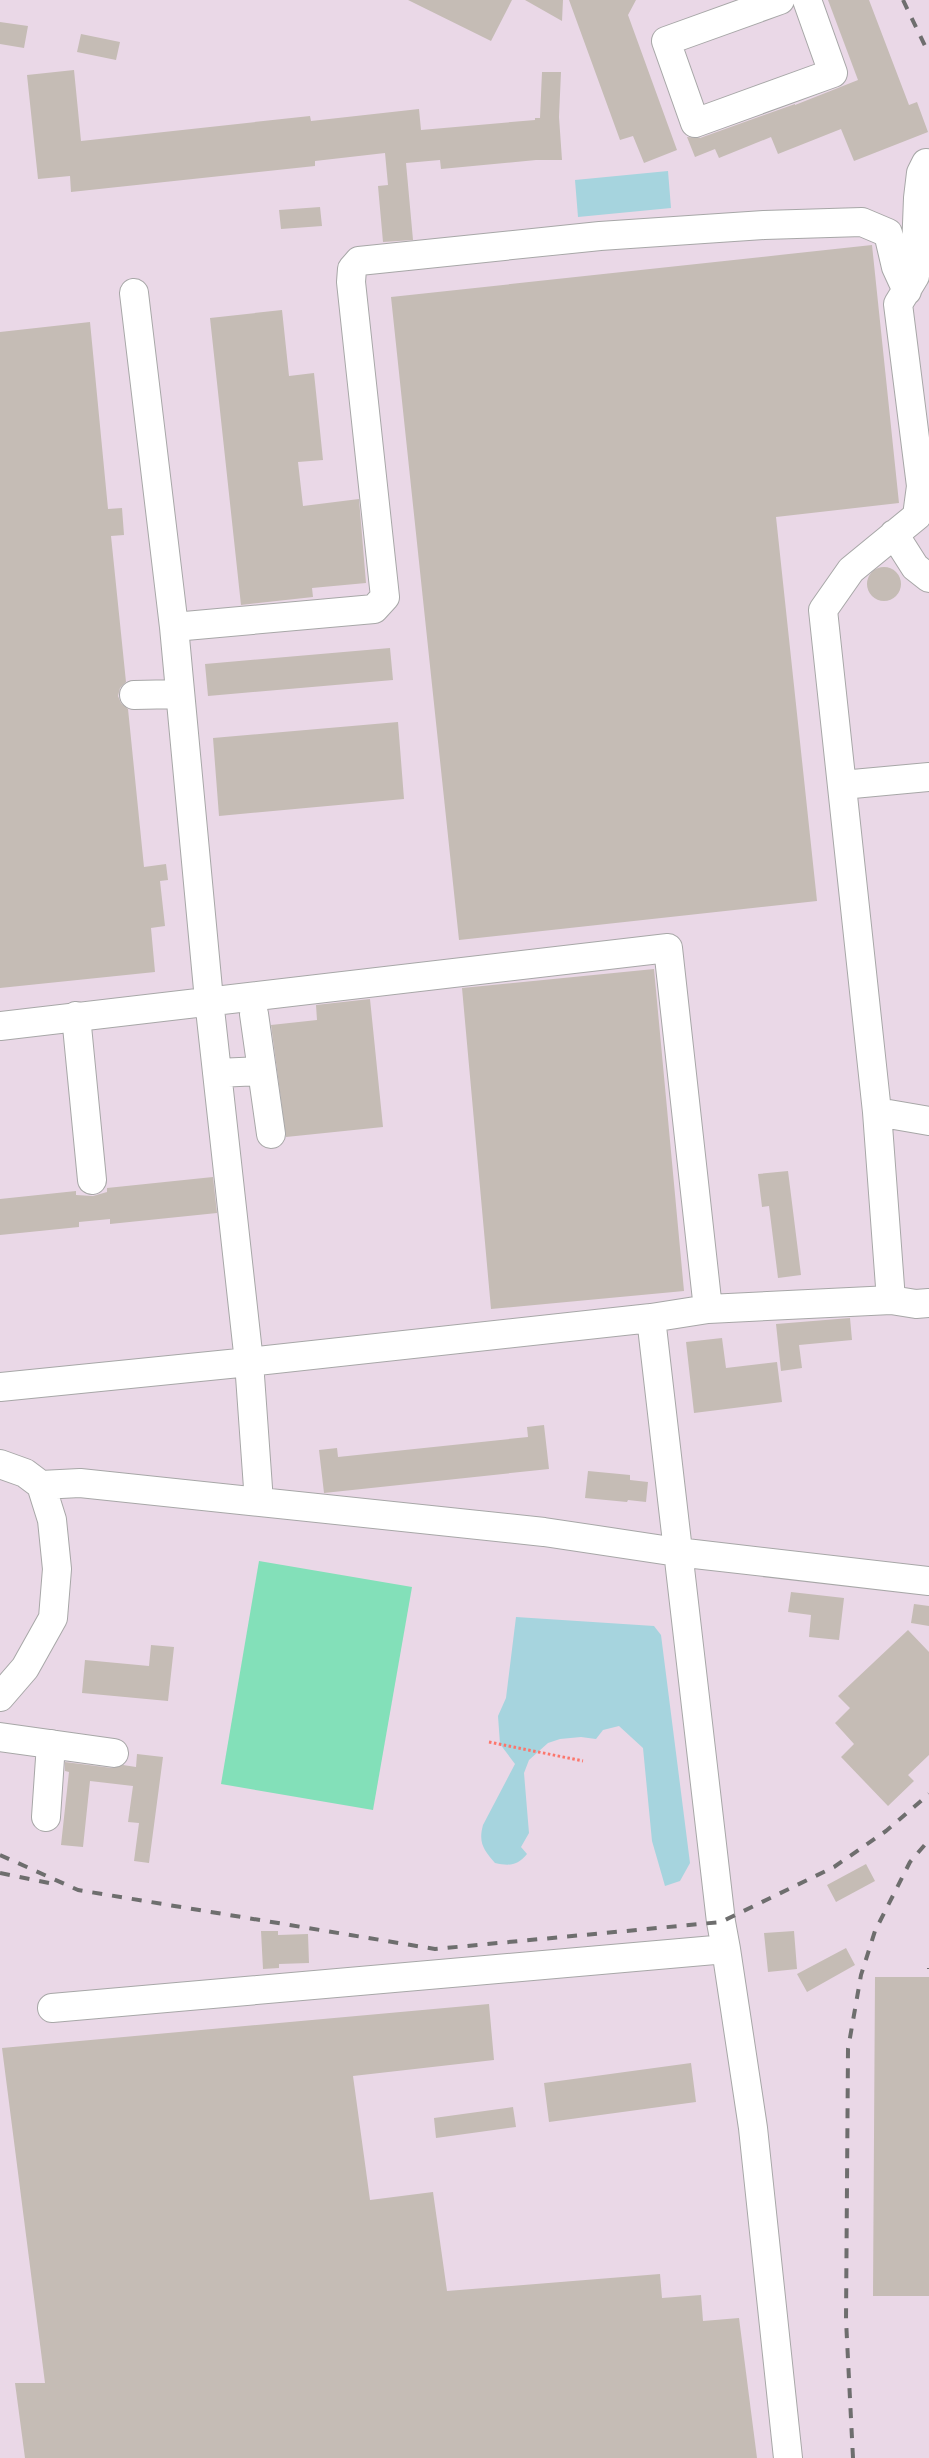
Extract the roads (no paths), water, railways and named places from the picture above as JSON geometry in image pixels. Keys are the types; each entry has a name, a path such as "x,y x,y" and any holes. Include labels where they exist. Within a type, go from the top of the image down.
{"lane":[{"path":"780,0 741,7 666,41 695,123 833,74 807,0"},
{"path":"891,1300 877,1112 823,610 851,570 917,516 921,486 898,304 915,276 921,173 926,163"},
{"path":"174,627 374,609 385,597 350,282 352,269 358,260 600,236 764,225 862,222 888,233 896,267 907,290"},
{"path":"134,293 174,627 209,1000 249,1362 259,1502"},
{"path":"894,534 915,567 929,578"},
{"path":"134,696 179,694"},
{"path":"842,785 929,777"},
{"path":"0,1026 209,1000 668,948 708,1309"},
{"path":"254,1014 271,1134"},
{"path":"76,1016 92,1180"},
{"path":"217,1073 261,1071"},
{"path":"877,1112 929,1121"},
{"path":"0,1387 651,1318 708,1309 891,1300 916,1304 929,1303"},
{"path":"651,1318 721,1922 752,2128 788,2458"},
{"path":"0,1464 25,1473 41,1485 52,1520 57,1569 53,1618 26,1668 0,1697"},
{"path":"41,1485 80,1483 544,1532 678,1552 929,1581"},
{"path":"0,1738 114,1753"},
{"path":"46,1817 51,1744"},
{"path":"52,2008 726,1949"}],"water":[{"path":"668,171 671,208 578,217 575,180"},
{"path":"516,1617 654,1626 661,1635 690,1863 680,1881 665,1886 652,1841 643,1748 619,1726 603,1730 596,1739 581,1737 560,1739 548,1743 529,1760 524,1773 529,1833 521,1847 527,1854 516,1863 504,1865 495,1863 485,1850 481,1837 483,1825 515,1764 500,1744 498,1716 506,1698"}],"railway":[{"path":"903,0 929,54"},
{"path":"0,1855 78,1890 435,1949 721,1922 834,1867 886,1831 929,1794"},
{"path":"853,2458 846,2320 848,2049 861,1975 875,1931 910,1862 929,1840"},
{"path":"0,1873 54,1884"}]}
